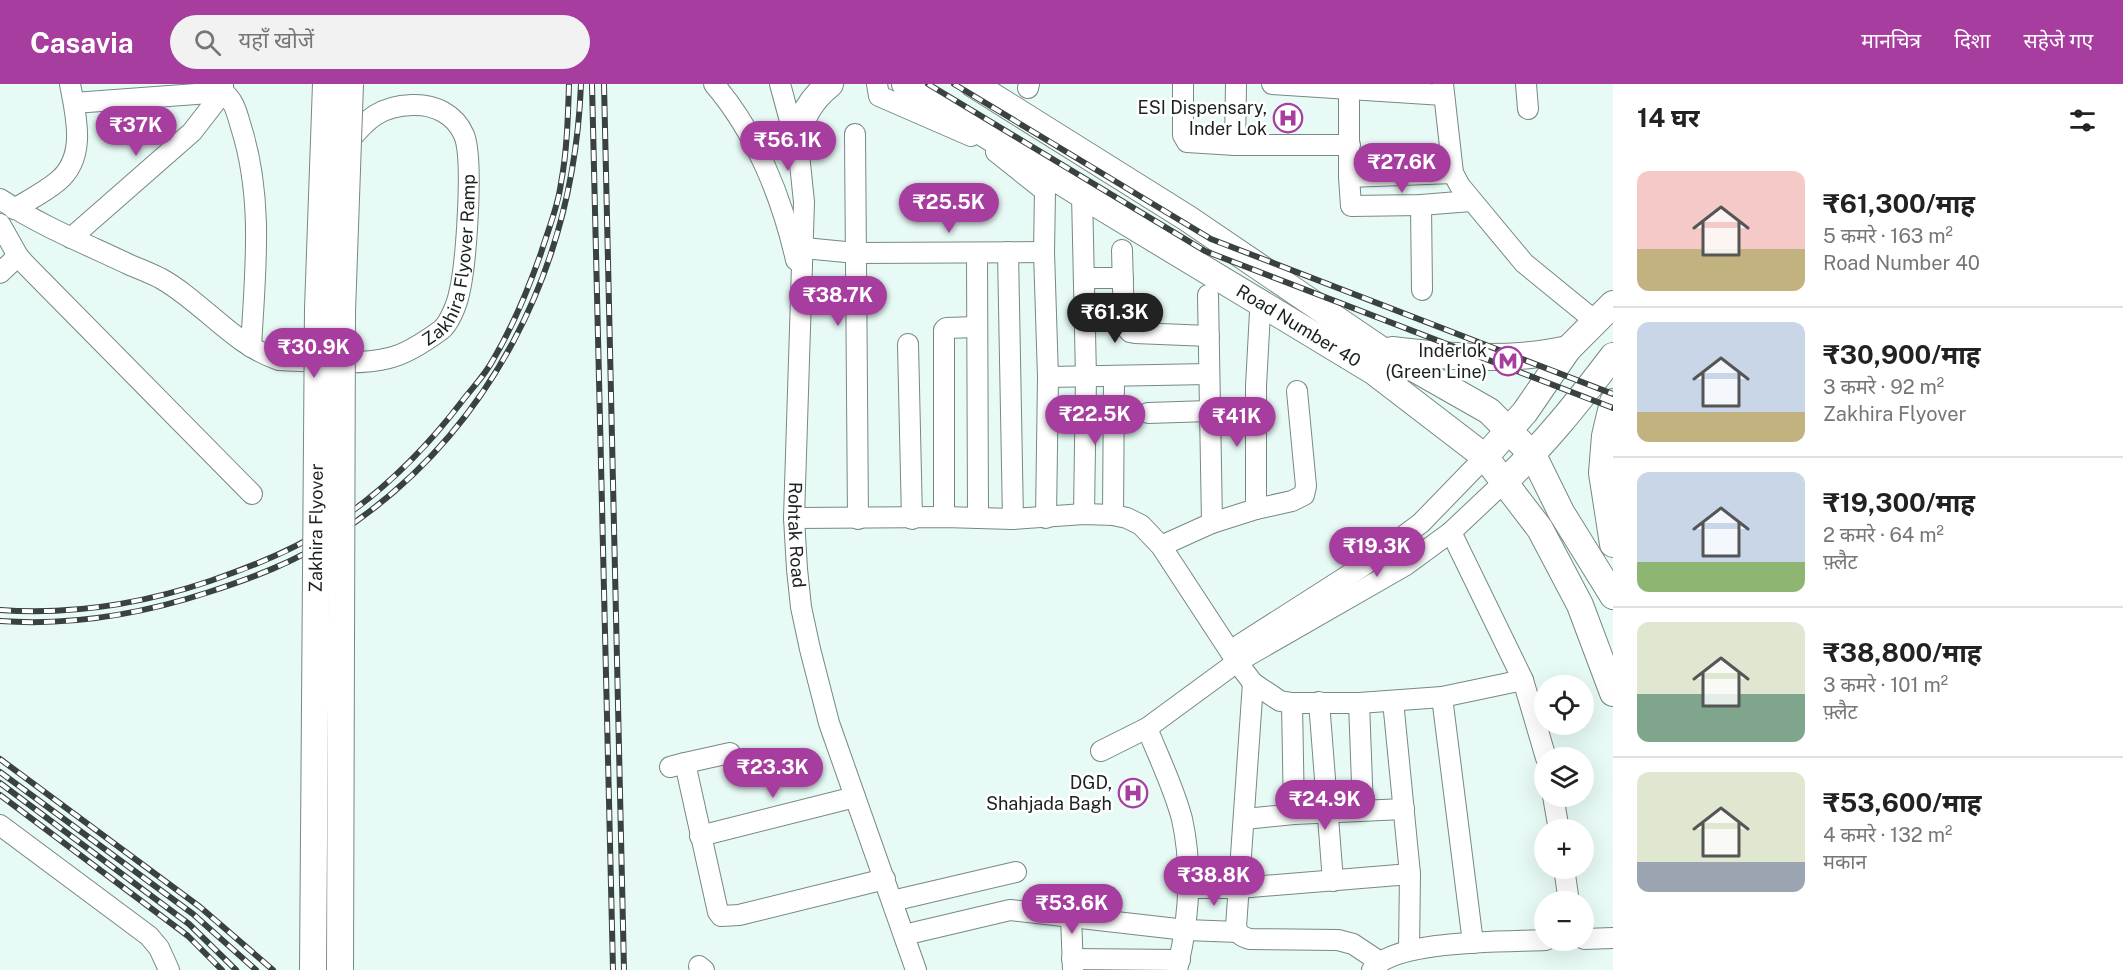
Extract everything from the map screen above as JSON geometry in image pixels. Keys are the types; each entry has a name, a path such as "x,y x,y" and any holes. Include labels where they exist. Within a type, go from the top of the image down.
{"main road":[{"name":"Zakhira Flyover","path":"313,970 318,309 326,84"},
{"name":"Zakhira Flyover","path":"340,970 342,324 350,84"},
{"path":"796,141 801,119 811,102 830,84"},
{"name":"Road Number 40","path":"905,84 1373,371 1485,457 1545,538 1580,605 1613,693"},
{"name":"Road Number 40","path":"973,84 1187,218 1380,349 1489,411 1533,454 1561,512 1613,596"},
{"path":"1485,457 1534,400 1568,349 1604,312"},
{"path":"1380,349 1426,354 1519,356 1543,355 1568,349"},
{"path":"1503,483 1564,420 1613,356"},
{"path":"1613,402 1605,435 1602,473 1613,544"}],"street":[{"path":"714,84 731,103 763,163 790,234 803,289"},
{"name":"Rohtak Road","path":"780,84 796,141 804,202 794,518 801,607 829,723 916,970"},
{"path":"877,84 879,96 981,140 1045,191 1044,252 1048,378 1046,518"},
{"path":"1183,84 1183,135 1190,143 1350,145"},
{"path":"1235,145 1236,84"},
{"path":"1272,84 1443,89 1453,173 1471,201 1524,263 1604,312"},
{"path":"1527,84 1528,109"},
{"path":"7,204 59,180 74,162 78,138 72,93 223,88"},
{"path":"71,238 192,132 223,88"},
{"path":"223,88 235,107 247,144 256,202 257,231 251,347"},
{"path":"1349,88 1350,204 1354,208 1471,201"},
{"name":"Zakhira Flyover Ramp","path":"7,204 71,238 158,277 173,286 251,347 267,356 279,360 368,361 390,358 412,349 444,328 459,297 464,268 469,161 465,136 457,123 441,110 429,106 398,106 380,111 364,123 348,142"},
{"path":"855,134 858,519"},
{"path":"1349,177 1453,173"},
{"path":"1082,194 1086,377 1084,514"},
{"path":"1421,205 1422,290"},
{"path":"0,224 18,256 252,494"},
{"path":"804,248 855,253 1044,252"},
{"path":"1122,250 1124,325 1130,332 1209,336"},
{"path":"1008,252 1012,519"},
{"path":"977,253 978,518"},
{"path":"0,273 18,256"},
{"path":"1084,278 1123,278"},
{"path":"1208,295 1212,524"},
{"path":"1256,509 1256,386 1260,312"},
{"path":"944,517 944,330 946,328 976,327"},
{"path":"908,344 912,519"},
{"path":"1048,378 1209,374"},
{"path":"1113,515 1114,377"},
{"path":"1161,546 1212,524 1256,509 1292,501 1304,495 1306,486 1297,391"},
{"path":"1148,413 1209,411"},
{"path":"1101,752 1147,728 1234,657 1421,523 1485,457"},
{"path":"1234,657 1406,565 1451,532 1503,483"},
{"path":"794,518 1012,519 1084,514 1127,518 1140,525 1161,546 1253,683 1280,701 1359,703 1442,697 1523,680"},
{"path":"1451,532 1523,680 1543,747"},
{"path":"1253,683 1236,927 1242,937 1346,941 1376,966 1395,954 1410,950 1473,943 1534,940"},
{"path":"1442,697 1473,943"},
{"path":"1393,701 1410,874 1410,950"},
{"path":"1319,702 1333,881"},
{"path":"1292,703 1294,814"},
{"path":"1359,703 1363,810"},
{"path":"1071,916 1072,964 1178,965 1186,930 1189,888 1187,845 1173,789 1147,728"},
{"path":"730,753 678,765 721,916 739,915 885,879"},
{"path":"700,836 855,797"},
{"path":"1245,819 1294,814 1404,809"},
{"path":"0,825 149,936 159,948 169,970"},
{"path":"892,901 1016,872"},
{"path":"1189,888 1239,888 1410,874"},
{"path":"904,935 1010,910 1186,930 1238,932"},
{"path":"1594,939 1613,938"}],"railway":[{"path":"0,610 53,611 106,606 158,596 225,576 271,558 315,536 367,500 402,470 449,418 486,371 520,308 541,253 560,192 566,146 569,84"},
{"path":"0,621 53,622 106,617 158,607 209,592 257,575 304,554 333,537 388,496 437,450 479,398 513,342 541,281 561,218 575,152 581,84"},
{"path":"592,84 613,970"},
{"path":"604,84 624,970"},
{"path":"928,84 1205,251 1613,408"},
{"path":"954,84 1211,239 1613,394"},
{"path":"0,759 200,907 273,970"},
{"path":"0,772 193,914 256,970"},
{"path":"0,783 189,924 236,970"},
{"path":"0,795 188,936 222,970"}],"place":[{"name":"ESI Dispensary, Inder Lok","path":"1288,118"},
{"name":"Inderlok (Green Line)","path":"1508,361"},
{"name":"DGD, Shahjada Bagh","path":"1133,793"}]}
